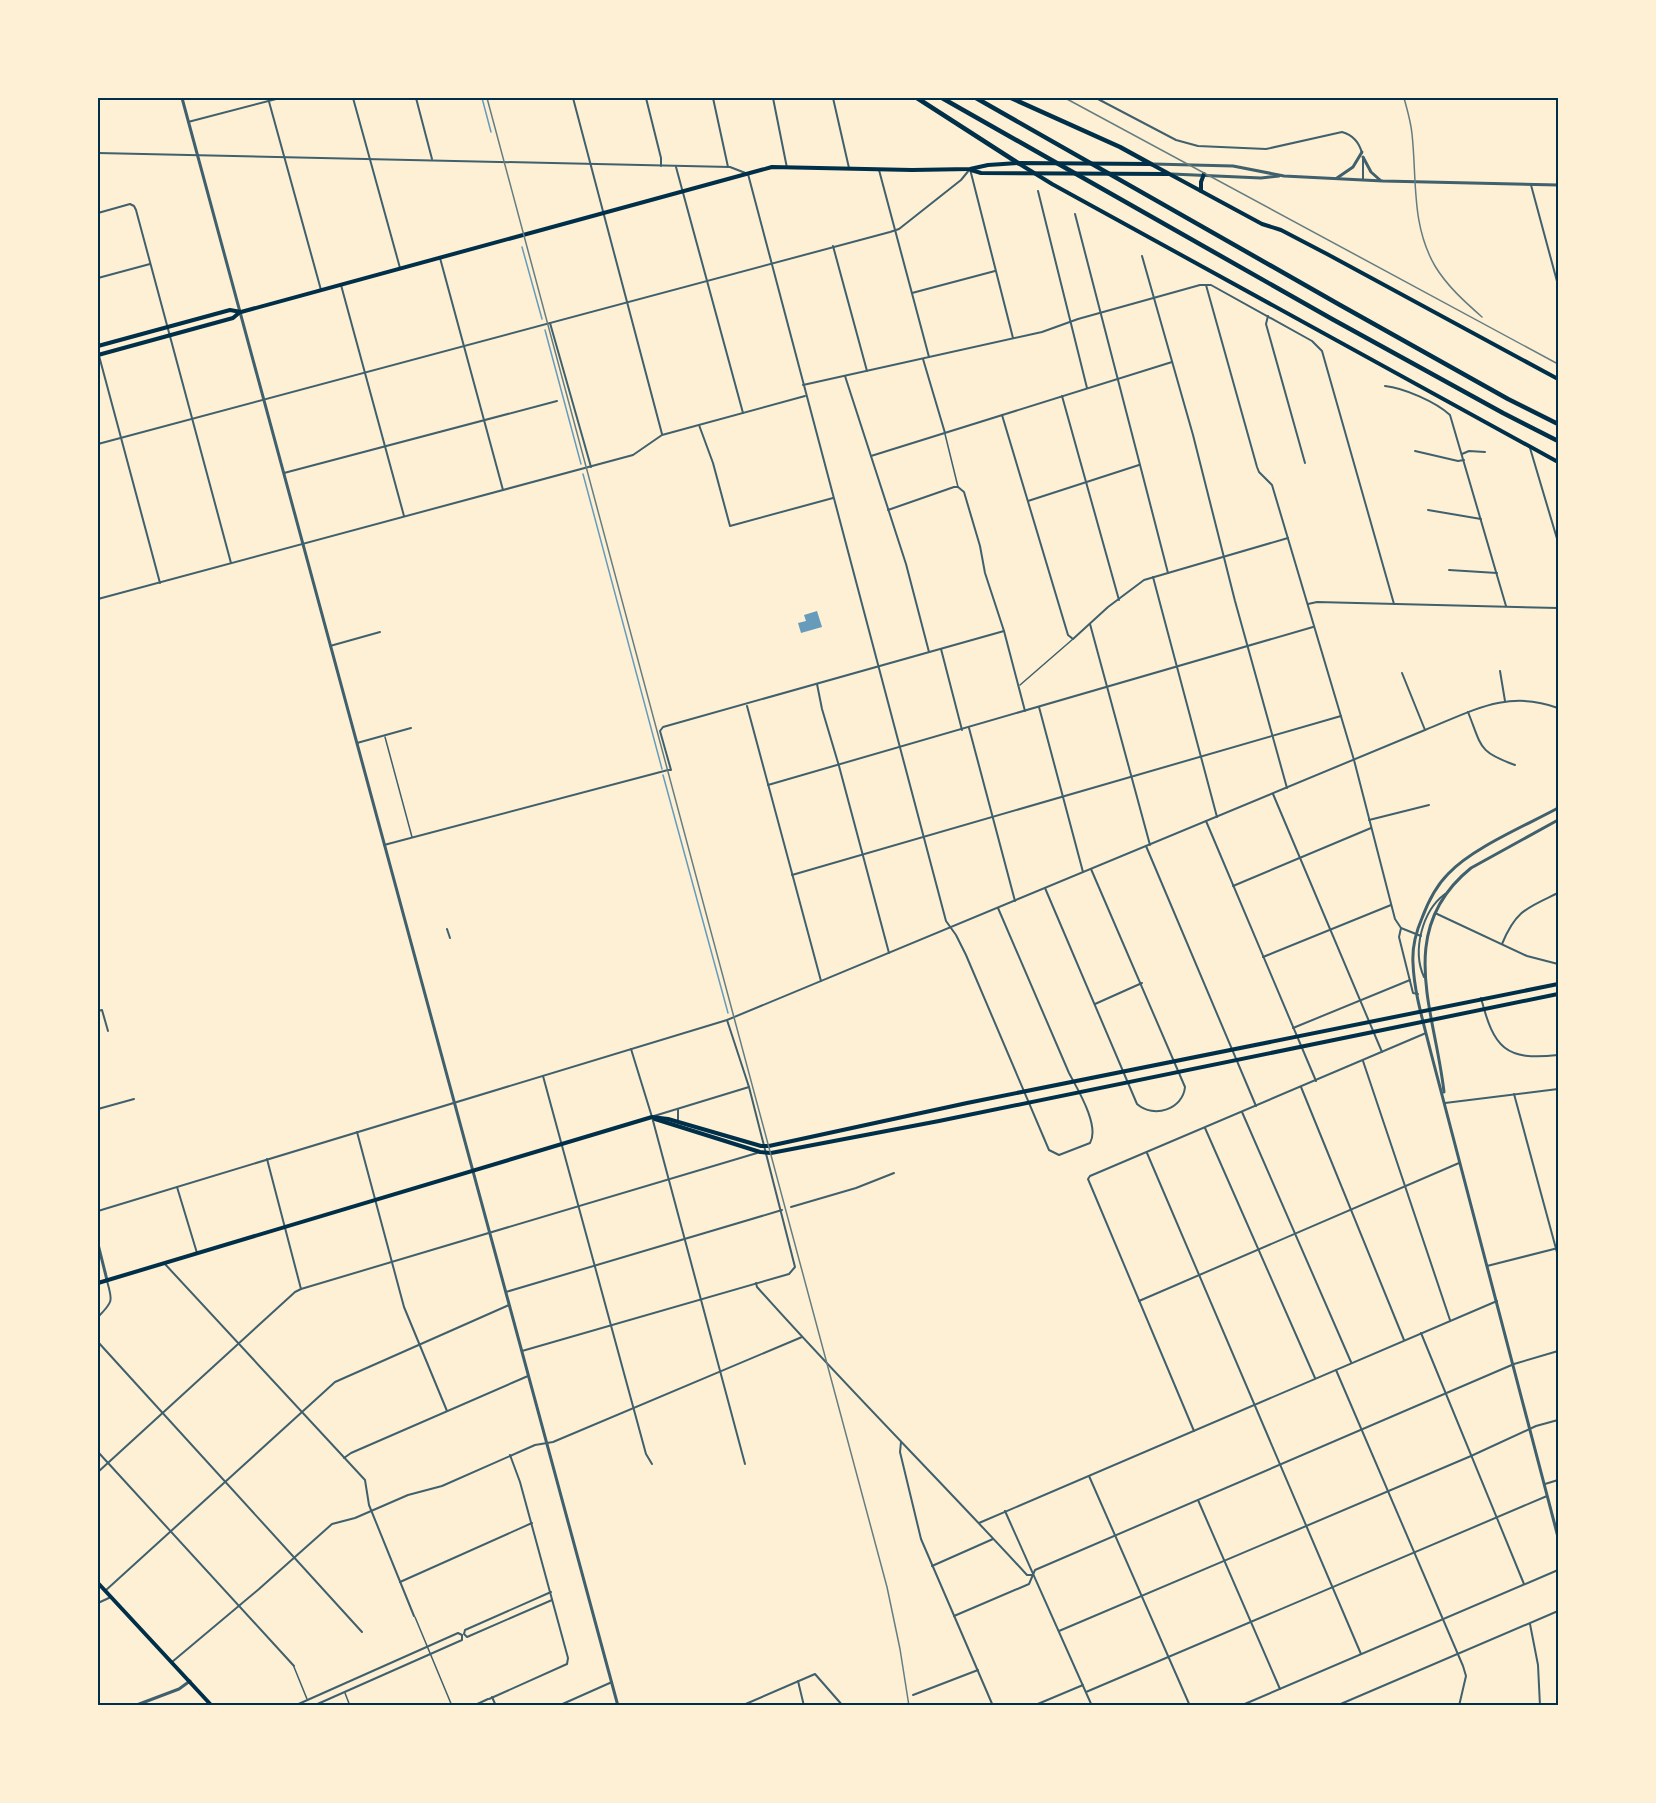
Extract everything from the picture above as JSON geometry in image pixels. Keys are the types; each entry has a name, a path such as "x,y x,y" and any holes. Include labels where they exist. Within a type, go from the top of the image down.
{"highway":[{"path":"917,98 1018,163"},
{"path":"942,98 1332,319 1558,441"},
{"path":"976,98 1350,311 1508,399 1558,424"},
{"path":"1011,98 1120,147 1151,164"}],"main road":[{"path":"1018,163 1558,462"},
{"path":"970,170 988,165 1018,163 1151,164 1201,192 1318,249 1558,379"},
{"path":"98,354 233,318 241,312 772,167 970,170 981,173 1168,174"},
{"path":"1201,192 1204,174"},
{"path":"98,346 230,310 241,312"},
{"path":"98,1282 652,1117 678,1121 765,1146 1558,984"},
{"path":"652,1117 766,1152 882,1132 1558,994"},
{"path":"1344,1027 1345,1037"},
{"path":"98,1583 212,1706"}],"street":[{"path":"182,98 618,1706"},
{"path":"188,122 268,99 280,98"},
{"path":"353,98 400,269"},
{"path":"416,98 433,160"},
{"path":"573,98 662,435"},
{"path":"646,98 661,166"},
{"path":"713,98 728,167"},
{"path":"773,98 787,168"},
{"path":"833,98 849,169"},
{"path":"1096,98 1186,144 1266,149 1342,132 1353,137 1362,152 1363,180"},
{"path":"268,99 321,290"},
{"path":"1336,179 1353,167 1362,152"},
{"path":"98,153 728,167 748,174 946,921 966,955 1049,1150 1059,1155 1090,1143 1094,1130 998,908"},
{"path":"1363,157 1371,172 1381,181"},
{"path":"1151,164 1233,166 1284,176 1336,179 1558,185"},
{"path":"676,167 743,413"},
{"path":"879,170 929,357"},
{"path":"98,444 896,230 961,180 970,170"},
{"path":"970,170 1013,339"},
{"path":"1168,174 1261,178 1284,176"},
{"path":"1531,185 1558,285"},
{"path":"1038,190 1087,388"},
{"path":"98,213 130,204 134,206 231,563"},
{"path":"1075,214 1168,573"},
{"path":"833,246 867,371"},
{"path":"1142,256 1287,788"},
{"path":"441,258 504,490"},
{"path":"98,278 151,264"},
{"path":"912,293 995,271"},
{"path":"341,285 405,518"},
{"path":"803,385 1042,332 1101,312 1205,285 1218,288 1312,341 1322,351 1394,604"},
{"path":"1205,285 1257,467 1272,485 1315,627 1354,760 1395,919 1401,928 1421,936"},
{"path":"1268,316 1266,324 1305,463"},
{"path":"550,323 591,467"},
{"path":"98,354 160,583"},
{"path":"922,358 945,433"},
{"path":"871,456 1172,362"},
{"path":"845,376 906,564 929,652"},
{"path":"1385,386 1394,387 1435,404 1446,411 1452,419 1506,606"},
{"path":"98,599 591,467 636,454 662,435 806,396"},
{"path":"1062,396 1119,600"},
{"path":"284,473 557,401"},
{"path":"1002,415 1068,635 1073,639 1144,580 1288,538"},
{"path":"699,425 713,463 730,526 833,498"},
{"path":"1528,445 1558,542"},
{"path":"1462,454 1469,451 1485,452"},
{"path":"1414,452 1458,461 1464,460"},
{"path":"1028,501 1140,464"},
{"path":"888,510 958,487 964,492 1025,711"},
{"path":"1428,510 1481,519"},
{"path":"1449,570 1497,573"},
{"path":"1153,577 1217,817"},
{"path":"1308,604 1317,602 1558,608"},
{"path":"1090,624 1148,845 1256,1106"},
{"path":"768,785 1315,627"},
{"path":"384,845 671,770 660,731 663,727 1004,631"},
{"path":"330,646 380,632"},
{"path":"941,649 962,730"},
{"path":"1500,671 1505,701"},
{"path":"1402,673 1425,730"},
{"path":"817,684 889,953"},
{"path":"98,1211 727,1020 1468,712 1505,701 1540,702 1558,708"},
{"path":"747,705 821,981"},
{"path":"1039,707 1083,872"},
{"path":"1468,712 1482,747 1493,757 1515,765"},
{"path":"792,875 1341,716"},
{"path":"357,743 411,728"},
{"path":"969,728 1015,901"},
{"path":"1273,794 1382,1052"},
{"path":"1370,820 1429,805"},
{"path":"1558,808 1475,853 1449,873 1432,896 1416,934 1413,961 1426,1033 1558,1537"},
{"path":"1445,1103 1431,1009 1419,956 1421,936 1432,908 1436,901 1471,868 1558,820"},
{"path":"1206,822 1316,1081"},
{"path":"1233,886 1371,828"},
{"path":"1045,888 1137,1104 1142,1109 1154,1111 1166,1109 1181,1101 1185,1094 1185,1087 1092,869"},
{"path":"1502,944 1519,913 1558,893"},
{"path":"1424,977 1424,952 1427,936 1445,894"},
{"path":"1263,957 1391,904"},
{"path":"1435,913 1527,956 1558,964"},
{"path":"1401,928 1400,937 1413,993 1418,994"},
{"path":"447,929 450,938"},
{"path":"1293,1028 1410,980"},
{"path":"1095,1004 1142,983"},
{"path":"1481,998 1494,1036 1505,1049 1513,1053 1535,1057 1558,1054"},
{"path":"98,1011 102,1010 108,1031"},
{"path":"522,1352 789,1274 795,1267 749,1087 727,1020"},
{"path":"1194,1431 1088,1179 1090,1176 1426,1033"},
{"path":"631,1049 652,1117 745,1464"},
{"path":"1363,1061 1451,1320"},
{"path":"543,1076 646,1454 652,1464"},
{"path":"652,1117 749,1087"},
{"path":"1301,1087 1404,1341"},
{"path":"1445,1103 1558,1089"},
{"path":"1514,1094 1558,1249 1558,1256"},
{"path":"98,1109 134,1099"},
{"path":"678,1109 678,1121"},
{"path":"1242,1112 1351,1363"},
{"path":"1205,1128 1315,1379"},
{"path":"357,1132 404,1307 447,1411"},
{"path":"98,1472 301,1289 760,1152"},
{"path":"1147,1153 1361,1654"},
{"path":"267,1159 301,1289"},
{"path":"1139,1300 1295,1235 1460,1162"},
{"path":"791,1207 856,1188 894,1173"},
{"path":"177,1187 197,1253"},
{"path":"506,1292 782,1210"},
{"path":"98,1244 112,1299 110,1305 98,1317"},
{"path":"1487,1266 1558,1249"},
{"path":"163,1262 365,1480 371,1511 414,1616"},
{"path":"756,1283 802,1337 901,1442 1028,1575 1033,1575"},
{"path":"979,1523 1497,1300"},
{"path":"105,1591 340,1378 510,1305"},
{"path":"1421,1333 1524,1584"},
{"path":"172,1662 332,1524 408,1495 442,1486 535,1445 553,1442 802,1337"},
{"path":"98,1342 362,1632"},
{"path":"954,1616 1029,1584 1035,1570 1514,1364 1558,1351"},
{"path":"1336,1370 1458,1654 1466,1676 1459,1706"},
{"path":"344,1458 529,1376"},
{"path":"1059,1631 1558,1420"},
{"path":"901,1442 900,1452 921,1539 993,1706"},
{"path":"98,1452 294,1666"},
{"path":"473,1706 567,1664 568,1658 532,1523 510,1455"},
{"path":"1089,1476 1190,1706"},
{"path":"1545,1484 1558,1480"},
{"path":"1086,1692 1548,1495"},
{"path":"1198,1500 1280,1689"},
{"path":"1005,1511 1092,1706"},
{"path":"400,1582 532,1523"},
{"path":"932,1566 993,1538"},
{"path":"1240,1706 1558,1570"},
{"path":"551,1592 465,1630 464,1634 467,1637 553,1599"},
{"path":"98,1603 111,1598"},
{"path":"1336,1706 1558,1611"},
{"path":"1530,1624 1538,1665 1540,1706"},
{"path":"294,1706 458,1633 462,1635 462,1640 314,1706"},
{"path":"913,1695 978,1670"},
{"path":"741,1705 814,1674 843,1706"},
{"path":"134,1706 179,1689 190,1681"},
{"path":"798,1681 804,1706"},
{"path":"558,1706 612,1682"},
{"path":"1033,1706 1083,1685"},
{"path":"490,1698 496,1706"}],"lane":[{"path":"945,433 958,487"},
{"path":"1019,685 1023,684 1073,639"},
{"path":"385,735 413,838"},
{"path":"414,1616 452,1706"},
{"path":"294,1666 307,1700"},
{"path":"344,1692 350,1706"}],"water":[{"path":"817,611 822,627 801,633 798,623 806,621 804,615"}],"waterway":[{"path":"482,98 491,132"},
{"path":"522,247 542,319"},
{"path":"545,330 581,464"},
{"path":"583,474 662,769"},
{"path":"663,775 728,1013"}],"railway":[{"path":"487,98 887,1587 909,1706"},
{"path":"1065,98 1558,364"},
{"path":"1404,98 1411,129 1418,218 1427,250 1445,280 1482,317"}]}
